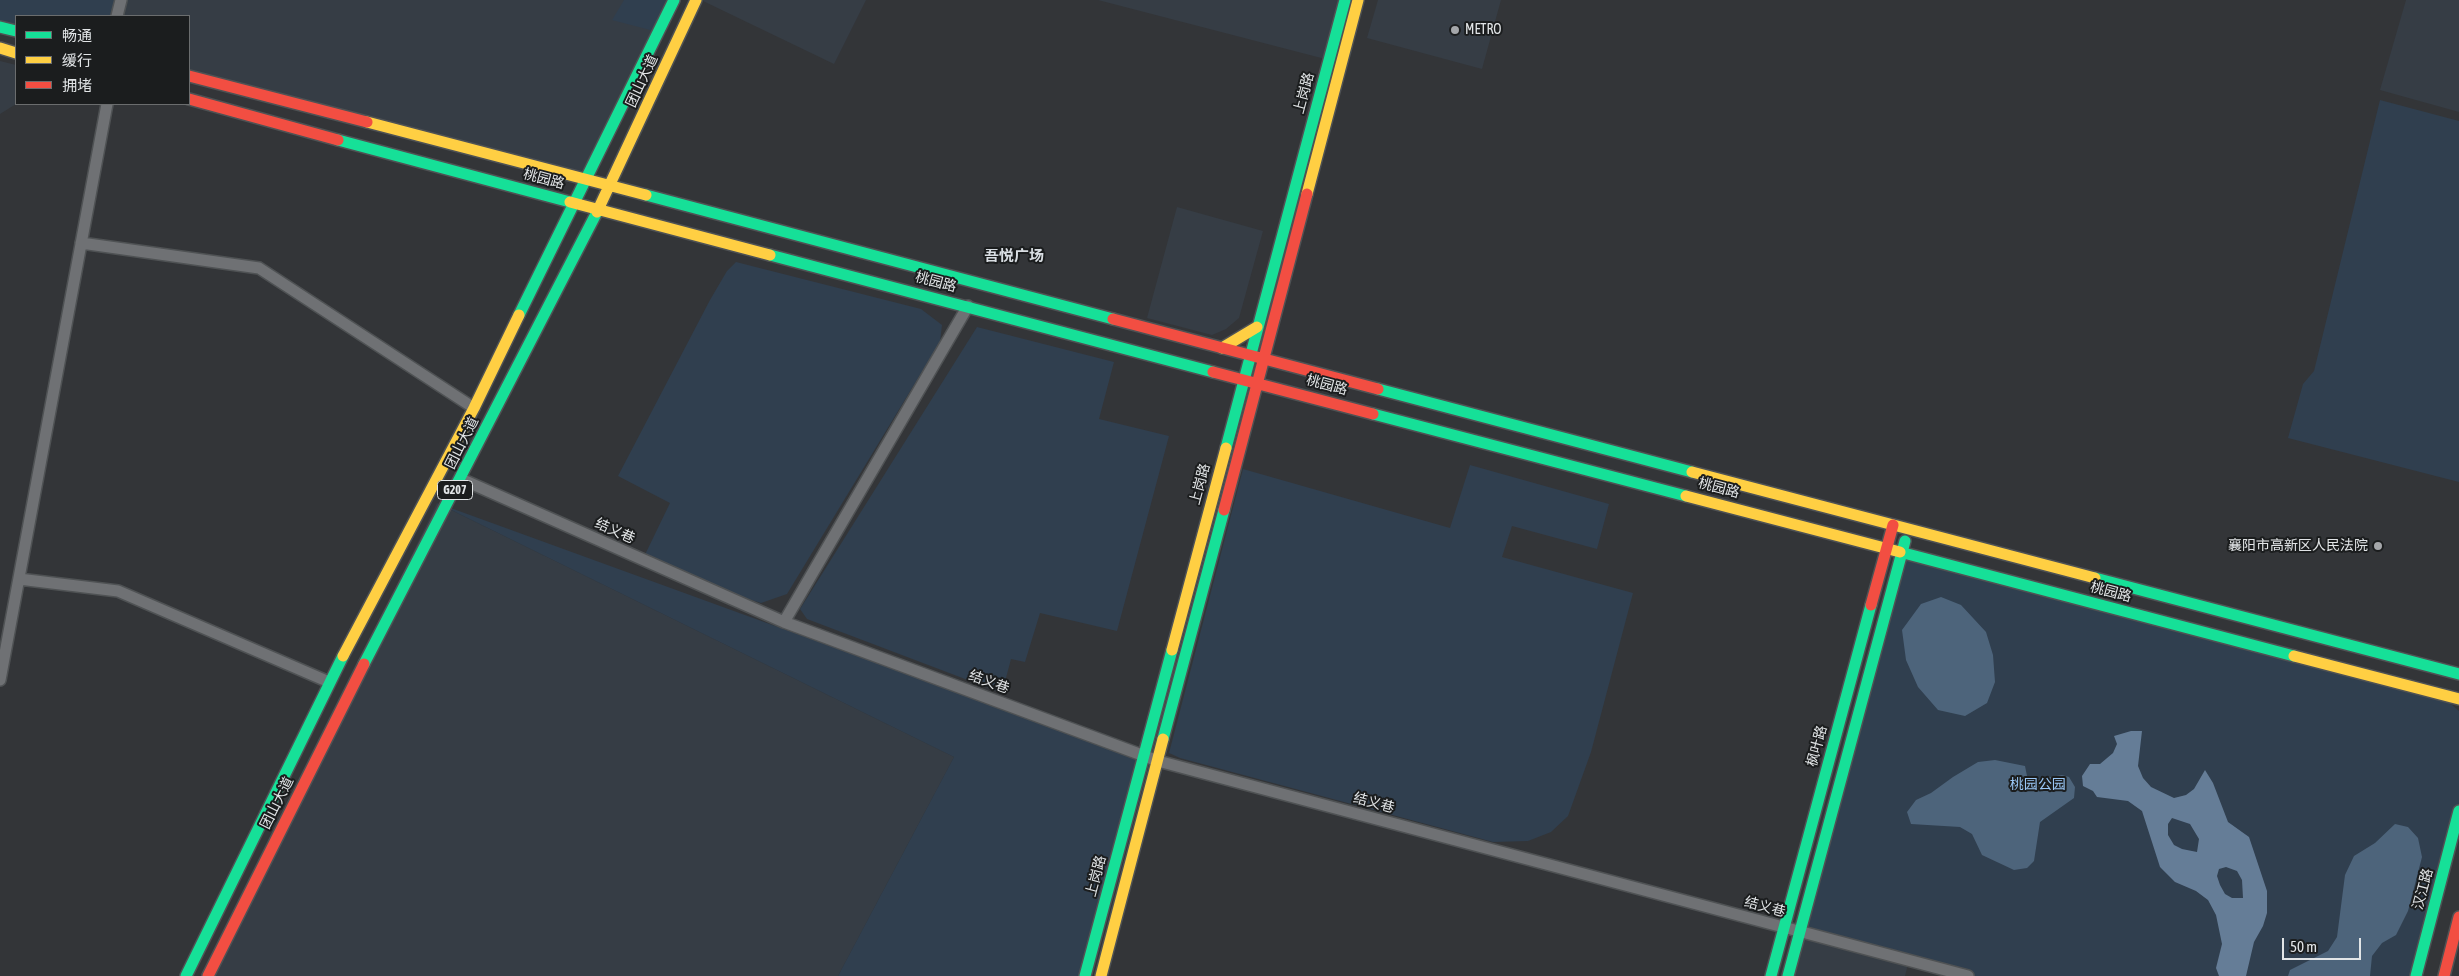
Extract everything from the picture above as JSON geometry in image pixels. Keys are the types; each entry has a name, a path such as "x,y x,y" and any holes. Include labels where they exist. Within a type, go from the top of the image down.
{"main road":[{"name":"团山大道","path":"186,976 329,682 474,408 674,0"},
{"name":"团山大道","path":"208,976 350,692 598,210 696,0"},
{"name":"上岗路","path":"1085,976 1345,0"},
{"name":"上岗路","path":"1101,976 1358,0"},
{"path":"0,27 15,31"},
{"path":"0,48 15,53"},
{"name":"桃园路","path":"190,76 610,185 1893,525 2456,671"},
{"name":"桃园路","path":"190,99 598,210 2459,699"},
{"path":"1222,348 1257,327"},
{"path":"1270,333 1289,366"},
{"path":"1219,372 1237,404"},
{"path":"1250,408 1282,389"},
{"name":"枫叶路","path":"1770,976 1893,525"},
{"path":"1788,976 1909,529"},
{"path":"2438,693 2459,711"},
{"name":"汉江路","path":"2416,976 2459,810"},
{"path":"2444,976 2459,917"}],"street":[{"path":"117,15 121,0"},
{"path":"0,680 107,105"},
{"path":"81,243 259,268 474,408"},
{"path":"784,622 968,306"},
{"name":"结义巷","path":"460,479 784,622 1158,761 1968,976"},
{"path":"19,579 118,591 329,682"}],"shaded area":[{"path":"121,0 674,0 587,179 190,76 190,15 117,15"},
{"path":"701,0 866,0 834,64"},
{"path":"1098,0 1345,0 1329,60"},
{"path":"1378,0 1501,0 1482,69 1367,38"},
{"path":"2406,0 2459,0 2459,112 2380,90"},
{"path":"0,61 15,65 15,105 0,114"},
{"path":"1177,207 1263,231 1239,318 1226,329 1212,335 1147,318"},
{"path":"437,503 954,757 838,976 206,976"},
{"path":"2131,731 2142,731 2138,766 2143,778 2151,787 2174,798 2186,795 2194,789 2205,770 2213,783 2228,822 2249,837 2267,891 2267,913 2263,926 2254,942 2246,976 2219,976 2216,968 2222,944 2216,915 2208,900 2196,891 2175,882 2160,867 2142,811 2128,801 2097,797 2093,791 2083,786 2082,776 2090,764 2100,764 2113,753 2117,744 2114,736","holes":["2172,818 2190,824 2199,839 2197,852 2174,845 2168,835 2168,824","2226,867 2237,871 2242,880 2243,898 2232,898 2225,894 2220,885 2217,876 2219,869"]},
{"path":"1800,931 1909,960 1905,976 1788,976"}],"green space":[{"path":"0,0 121,0 117,15 15,15 15,26 0,21"},
{"path":"624,0 674,0 658,32 612,20"},
{"path":"2380,100 2459,121 2459,482 2288,438 2303,384 2314,371"},
{"path":"736,262 921,309 942,325 940,342 787,594 761,603 640,565 670,503 618,476 710,300 727,271"},
{"path":"977,327 1114,362 1099,419 1169,436 1117,631 1040,613 1025,662 1011,659 1002,693 807,619 800,609"},
{"path":"1470,465 1609,504 1597,549 1512,526 1502,557 1633,593 1591,752 1568,816 1551,832 1528,841 1493,842 1180,758 1169,753 1243,469 1450,528"},
{"path":"437,503 1149,762 1092,976 838,976 954,757"},
{"name":"桃园公园","path":"1902,552 2438,693 2459,711 2459,811 2416,976 1968,976 1800,931"},
{"path":"1941,597 1961,605 1986,632 1993,655 1995,682 1987,703 1965,716 1938,710 1918,687 1906,660 1902,630 1921,604"},
{"path":"1995,760 2025,766 2028,781 2062,775 2069,777 2075,787 2074,798 2040,822 2034,861 2027,868 2014,870 1982,855 1972,834 1960,827 1911,824 1907,812 1916,800 1931,793 1978,762"},
{"path":"2395,824 2408,827 2418,838 2422,857 2408,911 2396,935 2382,943 2372,956 2370,976 2288,976 2290,970 2328,951 2337,937 2345,875 2354,856 2375,843"}],"traffic: fast":[{"path":"519,315 674,0"},
{"path":"1226,448 1345,0"},
{"path":"0,27 15,31"},
{"path":"338,140 570,202"},
{"path":"646,195 1113,319"},
{"path":"364,664 597,212"},
{"path":"770,255 1213,372"},
{"path":"1378,389 1692,472"},
{"path":"1373,414 1686,496"},
{"path":"1163,739 1224,510"},
{"path":"1788,976 1905,541"},
{"path":"1900,552 2294,656"},
{"path":"2095,578 2459,674"},
{"path":"1771,976 1871,605"},
{"path":"1085,976 1172,650"},
{"path":"186,976 343,656"},
{"path":"2416,976 2459,811"}],"traffic: slow":[{"path":"597,212 696,0"},
{"path":"1307,194 1358,0"},
{"path":"0,48 15,53"},
{"path":"367,122 646,195"},
{"path":"570,202 770,255"},
{"path":"343,656 474,408 519,315"},
{"path":"1222,348 1257,327"},
{"path":"1172,650 1226,448"},
{"path":"1692,472 2095,578"},
{"path":"1686,496 1900,552"},
{"path":"2294,656 2459,699"},
{"path":"1101,976 1163,739"}],"traffic: jam":[{"path":"190,76 367,122"},
{"path":"190,99 338,140"},
{"path":"1224,510 1307,194"},
{"path":"1113,319 1378,389"},
{"path":"1213,372 1373,414"},
{"path":"1871,605 1893,525"},
{"path":"208,976 364,664"},
{"path":"2444,976 2459,917"}],"place":[{"name":"METRO","path":"1455,30"},
{"name":"襄阳市高新区人民法院","path":"2378,546"}],"district":[{"name":"吾悦广场","path":"1014,256"}]}
